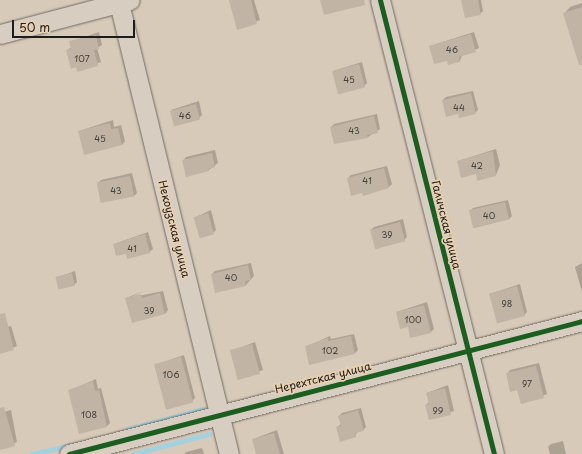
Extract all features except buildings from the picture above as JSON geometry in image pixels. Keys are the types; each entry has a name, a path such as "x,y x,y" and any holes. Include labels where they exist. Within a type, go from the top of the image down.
{"street":[{"name":"Галичская улица","path":"380,0 466,351 494,454"},
{"path":"0,34 125,2"},
{"name":"Некоузская улица","path":"125,2 219,416 229,454"},
{"name":"Нерехтская улица","path":"69,454 582,321"}],"waterway":[{"path":"128,429 203,409"},
{"path":"133,454 209,434"},
{"path":"32,454 70,445"}],"cycle path":[{"path":"380,0 494,454"},
{"path":"69,454 582,321"}]}
